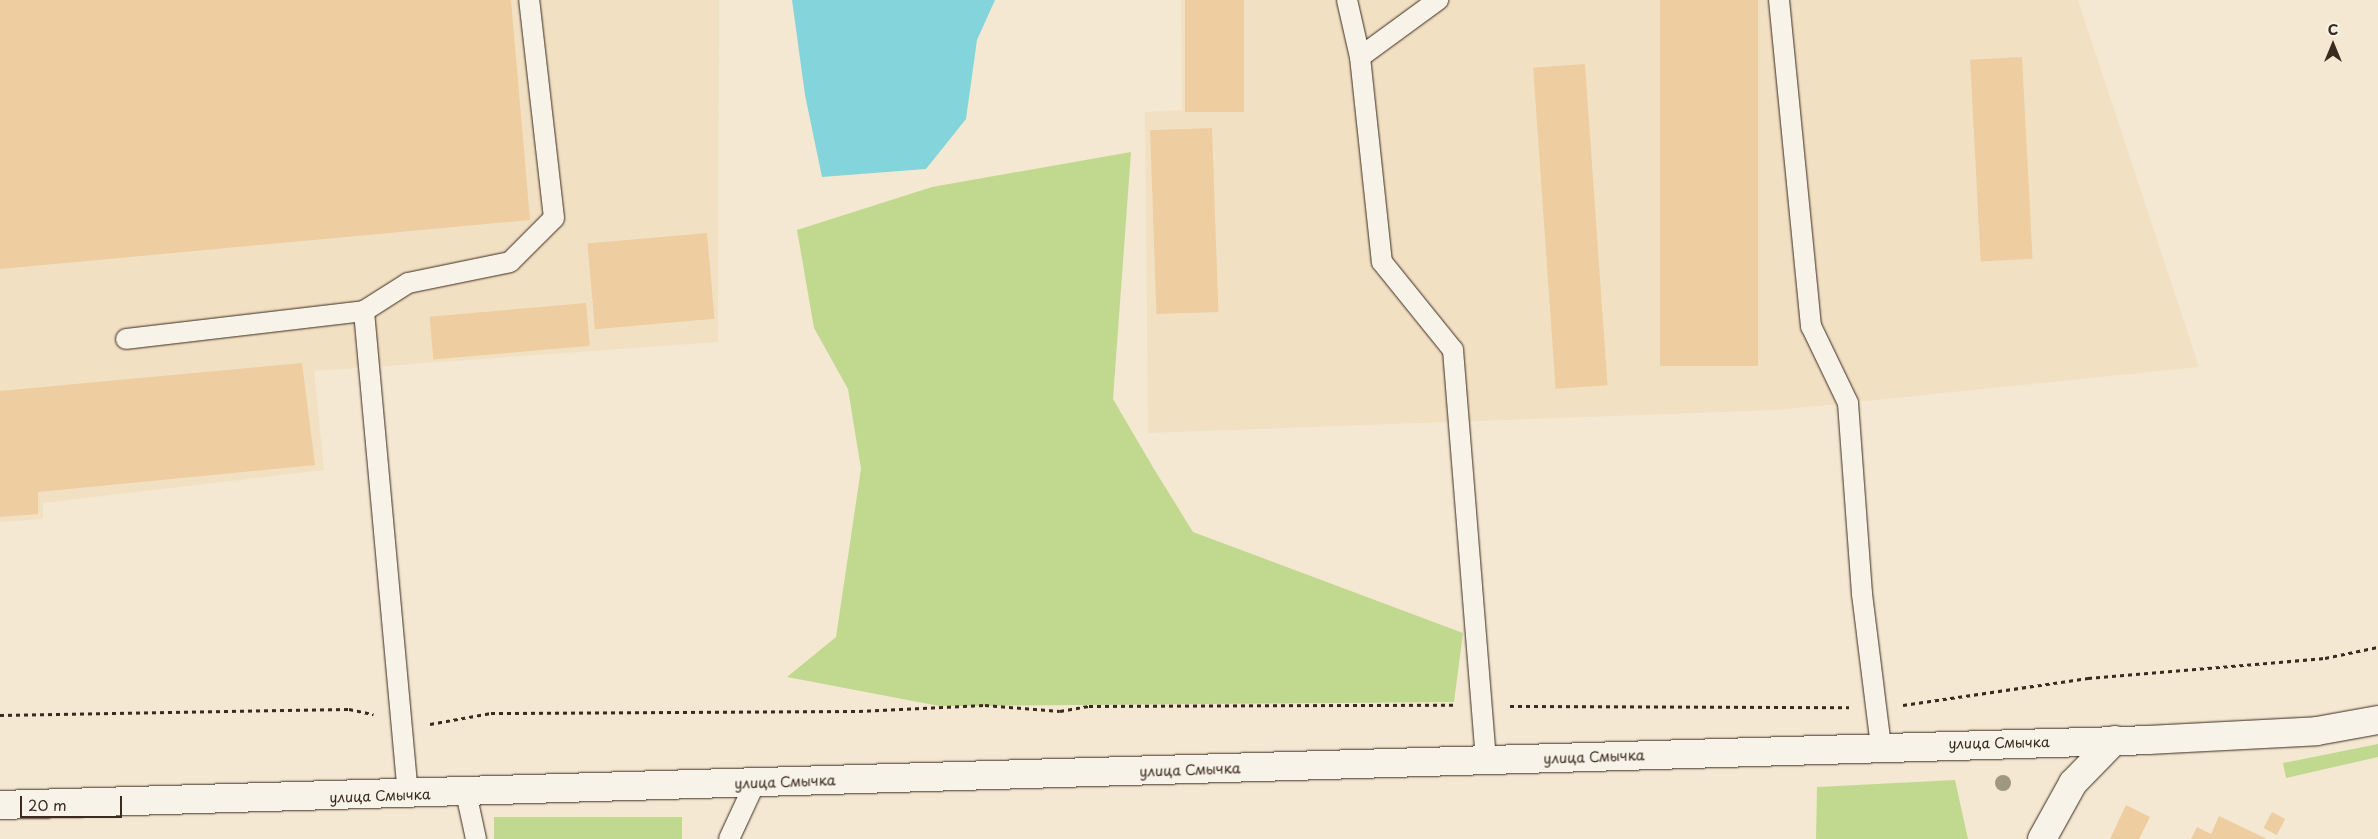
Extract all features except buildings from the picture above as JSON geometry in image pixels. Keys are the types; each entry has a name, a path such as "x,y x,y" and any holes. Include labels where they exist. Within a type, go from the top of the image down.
{"street":[{"name":"улица Смычка","path":"0,805 408,795 1881,746 2115,740 2317,731 2378,720"},
{"path":"2042,839 2072,783 2115,740"}],"lane":[{"path":"126,339 364,311 408,283 510,262 554,218 529,0"},
{"path":"1347,0 1360,57 1382,262 1452,350 1486,760"},
{"path":"1360,57 1438,0"},
{"path":"1779,0 1811,326 1848,403 1862,594 1878,707 1881,746"},
{"path":"364,311 408,795"},
{"path":"729,839 755,783"},
{"path":"466,792 476,839"}],"path":[{"path":"0,715 349,709 438,726 491,713 859,711 985,705 1060,711 1089,706 1878,707 2088,678 2325,658 2378,647"}],"shaded area":[{"path":"0,0 719,0 718,342 314,371 324,470 43,503 43,519 0,522"},
{"path":"1181,0 2078,0 2199,367 1778,410 1148,433 1145,112 1182,110"}],"green space":[{"path":"1131,152 1113,399 1154,469 1193,532 1463,633 1454,702 939,706 787,677 836,637 861,469 848,389 814,328 797,230 932,187"},
{"path":"2378,744 2378,757 2286,778 2283,763"},
{"path":"1955,780 1968,839 1816,839 1817,787"},
{"path":"494,817 682,817 682,839 494,839"}],"water":[{"path":"792,0 995,0 977,40 966,119 926,169 822,177 805,95"}]}
